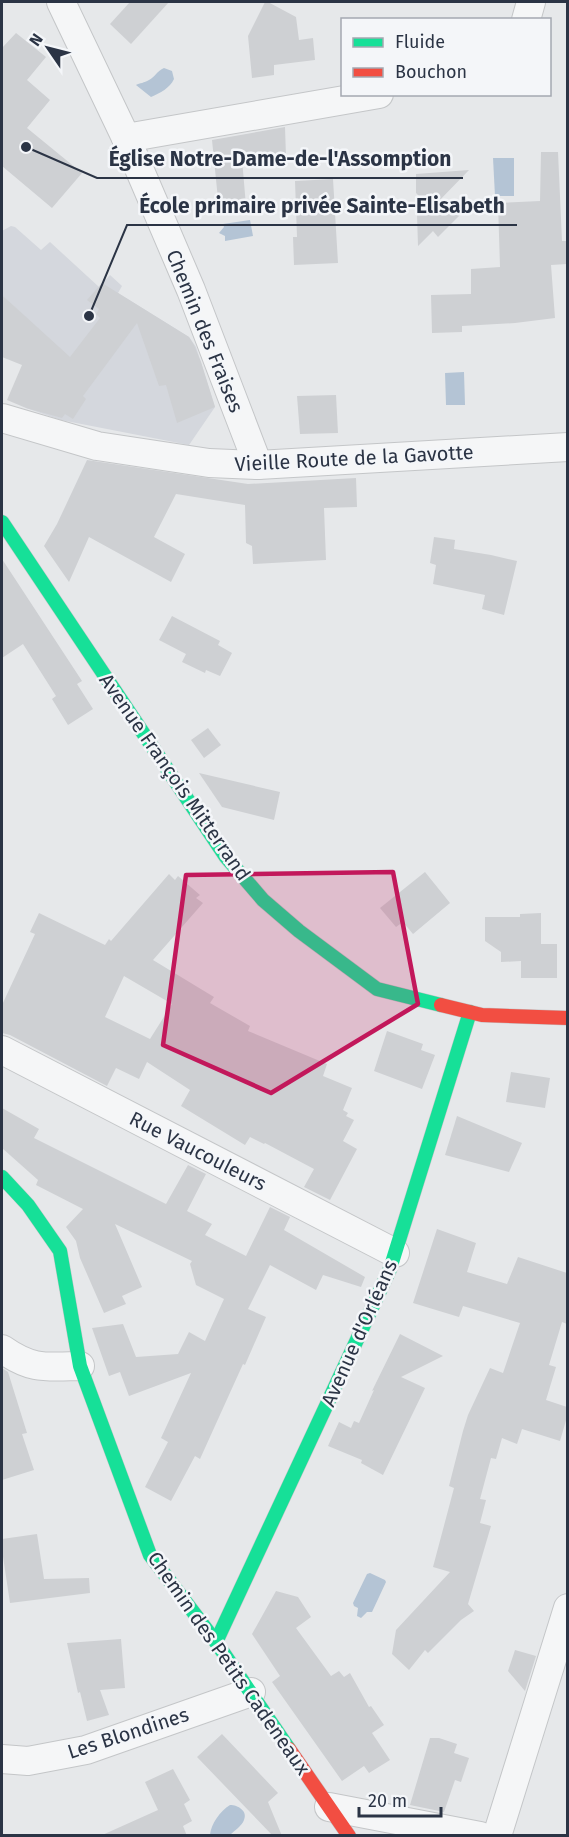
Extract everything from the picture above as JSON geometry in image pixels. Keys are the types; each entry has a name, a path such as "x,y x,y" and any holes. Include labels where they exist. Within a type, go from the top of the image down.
{"street":[{"name":"Chemin des Fraises","path":"61,2 126,138 191,290 258,465"},
{"path":"527,18 531,2"},
{"path":"126,138 368,96"},
{"name":"Vieille Route de la Gavotte","path":"2,418 97,446 209,463 258,465 567,447"},
{"name":"Avenue François Mitterrand","path":"2,522 226,857 263,900 299,931 376,988 482,1015 567,1018"},
{"name":"Avenue d'Orléans","path":"216,1642 390,1269 470,1012"},
{"name":"Rue Vaucouleurs","path":"2,1050 395,1253"},
{"name":"Chemin des Petits Cadeneaux","path":"2,1177 28,1205 60,1251 80,1366 150,1555 216,1642 349,1836"},
{"path":"2,1349 16,1359 38,1367 80,1366"},
{"path":"497,1836 567,1608"},
{"name":"Les Blondines","path":"2,1760 28,1761 86,1750 251,1692"},
{"path":"329,1807 480,1836"}],"highlighted area":[{"path":"393,872 418,1004 271,1093 163,1045 186,875"}],"shaded area":[{"path":"11,226 41,250 50,242 99,287 110,275 122,286 118,293 189,337 196,347 215,407 189,445 61,420 26,408 59,349 2,295 2,231"}],"water":[{"path":"164,68 172,71 174,79 161,92 151,97 136,85 151,79"},
{"path":"493,158 514,158 514,196 495,196"},
{"path":"250,220 253,236 225,241 225,236 219,233 224,227 223,224"},
{"path":"464,372 465,405 446,405 445,373"},
{"path":"370,1573 386,1582 372,1612 367,1612 361,1618 357,1616 358,1608 353,1603 367,1574"},
{"path":"230,1805 239,1807 243,1811 245,1817 243,1822 230,1835 210,1835 217,1818"}],"building":[{"path":"130,2 169,2 131,44 110,24"},
{"path":"265,2 296,17 299,40 313,38 315,60 274,65 274,75 252,78 248,36"},
{"path":"16,33 46,57 27,80 50,100 27,128 82,173 52,208 2,166 2,48"},
{"path":"285,127 286,157 242,159 246,206 219,209 212,140"},
{"path":"541,152 558,152 562,241 567,241 567,264 551,265 555,318 462,326 462,332 432,333 431,295 471,294 471,269 500,267 498,203 540,201"},
{"path":"469,170 436,204 472,203 438,237 433,231 418,246 417,214 427,204 416,193 416,174"},
{"path":"333,179 338,263 294,265 293,237 297,237 295,181"},
{"path":"102,283 189,337 201,362 215,407 177,423 166,385 159,386 137,323 83,396 86,399 73,419 65,414 62,418 7,400 22,365 2,357 2,295 70,357 100,318 96,314 99,309 87,300"},
{"path":"336,395 338,433 300,434 297,396"},
{"path":"87,460 248,484 356,478 357,507 324,508 326,560 253,564 252,546 246,543 245,505 176,494 154,537 185,554 171,582 89,537 69,582 44,546"},
{"path":"434,537 455,540 454,549 517,561 504,615 482,609 485,595 433,584 436,565 430,563"},
{"path":"2,559 82,681 77,684 93,709 68,725 52,699 56,696 23,644 2,658"},
{"path":"172,616 220,641 218,645 232,653 220,676 206,670 205,673 182,662 186,654 159,640"},
{"path":"208,728 221,745 204,758 191,740"},
{"path":"199,773 280,792 274,820 222,807"},
{"path":"425,872 450,903 413,934 403,922 396,927 380,908"},
{"path":"169,874 175,880 178,876 200,895 196,898 203,903 153,960 214,997 210,1003 250,1026 248,1031 327,1064 323,1076 352,1088 343,1110 348,1113 346,1116 354,1120 343,1141 357,1149 330,1200 304,1187 314,1169 250,1137 245,1145 181,1106 190,1090 147,1062 139,1079 116,1068 107,1086 10,1035 2,1033 2,1005 35,934 30,932 39,913 105,945 109,939 111,941","holes":["124,976 172,1004 150,1039 105,1017"]},
{"path":"541,913 541,944 557,944 557,978 521,978 521,961 501,962 501,952 485,941 485,917 520,917 520,914"},
{"path":"387,1031 423,1044 421,1050 435,1055 422,1089 374,1071"},
{"path":"511,1072 550,1078 545,1108 506,1102"},
{"path":"2,1108 39,1129 34,1138 166,1204 188,1165 206,1174 187,1211 212,1224 205,1235 246,1256 270,1207 290,1217 284,1230 365,1277 361,1287 323,1275 316,1290 270,1265 248,1309 266,1317 200,1459 195,1456 171,1501 145,1487 168,1442 161,1438 191,1373 129,1396 120,1372 109,1376 92,1328 123,1324 136,1357 178,1354 189,1332 205,1341 224,1299 196,1285 190,1264 192,1261 115,1224 142,1287 122,1296 126,1304 104,1313 80,1258 76,1241 66,1227 83,1209 36,1185 38,1180 2,1148"},
{"path":"457,1116 522,1143 509,1172 445,1155"},
{"path":"437,1229 476,1243 467,1272 507,1284 518,1257 567,1273 567,1324 562,1322 549,1365 556,1367 546,1400 567,1407 567,1417 560,1441 522,1429 517,1444 502,1438 496,1459 491,1458 480,1499 486,1500 480,1523 491,1526 468,1604 474,1611 461,1620 428,1653 425,1650 409,1670 392,1654 396,1630 450,1572 433,1567 454,1488 449,1486 463,1431 490,1368 503,1373 520,1323 463,1306 459,1317 413,1303"},
{"path":"400,1334 443,1356 401,1377 425,1388 383,1475 361,1463 362,1460 328,1446 339,1422 351,1428 354,1421 359,1423"},
{"path":"2,1368 8,1372 27,1433 22,1434 34,1470 2,1480"},
{"path":"37,1534 44,1579 89,1578 90,1593 10,1603 2,1539"},
{"path":"276,1591 298,1597 311,1617 296,1628 331,1676 339,1671 344,1677 350,1673 369,1707 371,1706 384,1725 372,1733 390,1760 369,1773 364,1766 342,1781 272,1682 280,1676 252,1634"},
{"path":"121,1639 125,1688 100,1690 109,1715 87,1721 67,1643"},
{"path":"515,1650 536,1656 525,1691 508,1671"},
{"path":"222,1734 278,1793 268,1802 282,1836 273,1836 197,1757"},
{"path":"430,1738 439,1738 457,1744 454,1753 469,1758 461,1782 455,1780 444,1812 410,1805"},
{"path":"173,1769 190,1800 184,1804 192,1821 183,1826 187,1836 100,1836 158,1810 145,1782"}],"traffic: fast":[{"path":"2,522 226,857 263,900 299,931 377,989 441,1005"},
{"path":"216,1642 390,1269 470,1012"},
{"path":"2,1177 28,1205 60,1251 80,1366 150,1555 216,1642 289,1749"}],"traffic: jam":[{"path":"441,1005 482,1015 568,1018"},
{"path":"289,1749 349,1836"}],"place":[{"name":"Église Notre-Dame-de-l'Assomption","path":"26,147"},
{"name":"École primaire privée Sainte-Elisabeth","path":"89,316"}]}
